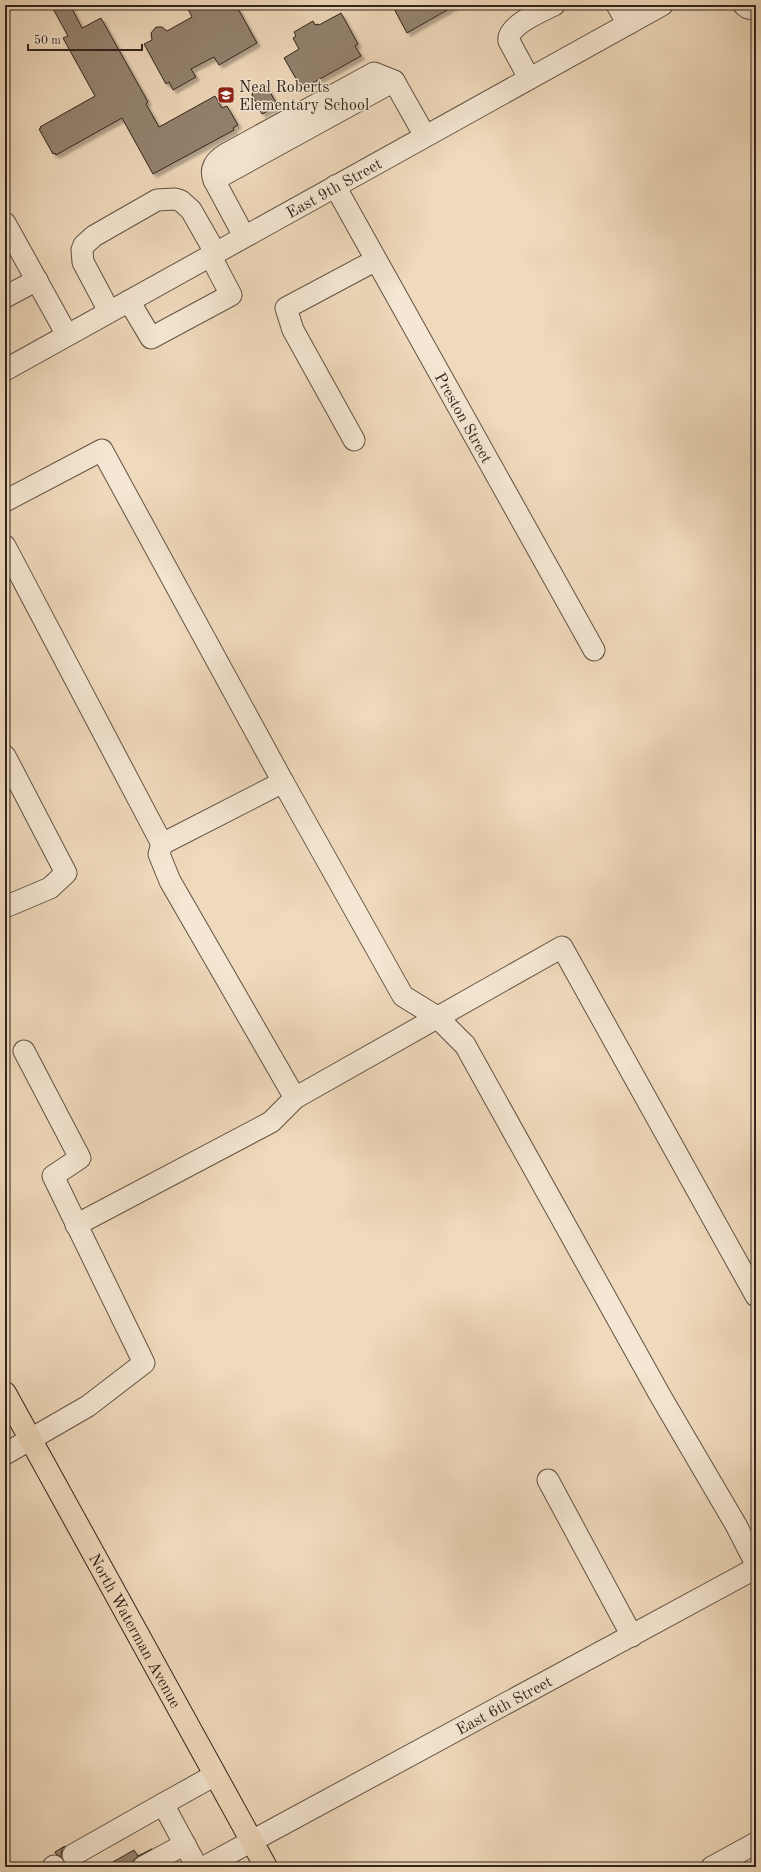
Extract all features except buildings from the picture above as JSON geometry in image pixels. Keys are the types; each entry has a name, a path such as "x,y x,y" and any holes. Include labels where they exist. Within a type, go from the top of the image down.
{"main road":[{"name":"North Waterman Avenue","path":"5,1393 266,1867"}],"street":[{"path":"529,78 509,41 509,36 517,26 554,5"},
{"path":"617,5 628,24"},
{"name":"East 9th Street","path":"5,370 662,5"},
{"path":"744,5 748,8 756,9"},
{"path":"244,236 214,180 394,80 425,136"},
{"name":"Preston Street","path":"335,186 594,650"},
{"path":"109,312 86,268 82,256 82,250 88,240 157,200 175,199 181,201 191,210 231,295 151,338 129,301"},
{"path":"5,223 68,335"},
{"path":"354,440 293,330 286,308 376,260"},
{"path":"5,297 37,280"},
{"path":"5,501 102,450 283,782 403,996 437,1017 465,1045 662,1397 736,1524 756,1564"},
{"path":"5,546 162,844 159,854 170,881 295,1098"},
{"path":"5,756 66,873 50,888 5,907"},
{"path":"162,844 283,782"},
{"path":"76,1225 271,1122 295,1098 562,947 756,1296"},
{"path":"5,1454 88,1406 144,1363 53,1176 80,1158 24,1051"},
{"path":"548,1480 632,1636"},
{"name":"East 6th Street","path":"204,1867 756,1568"},
{"path":"73,1856 215,1775"},
{"path":"163,1804 197,1867"},
{"path":"143,1867 185,1844"},
{"path":"712,1867 753,1851"}],"place":[{"name":"Neal Roberts Elementary School","path":"226,95"}]}
